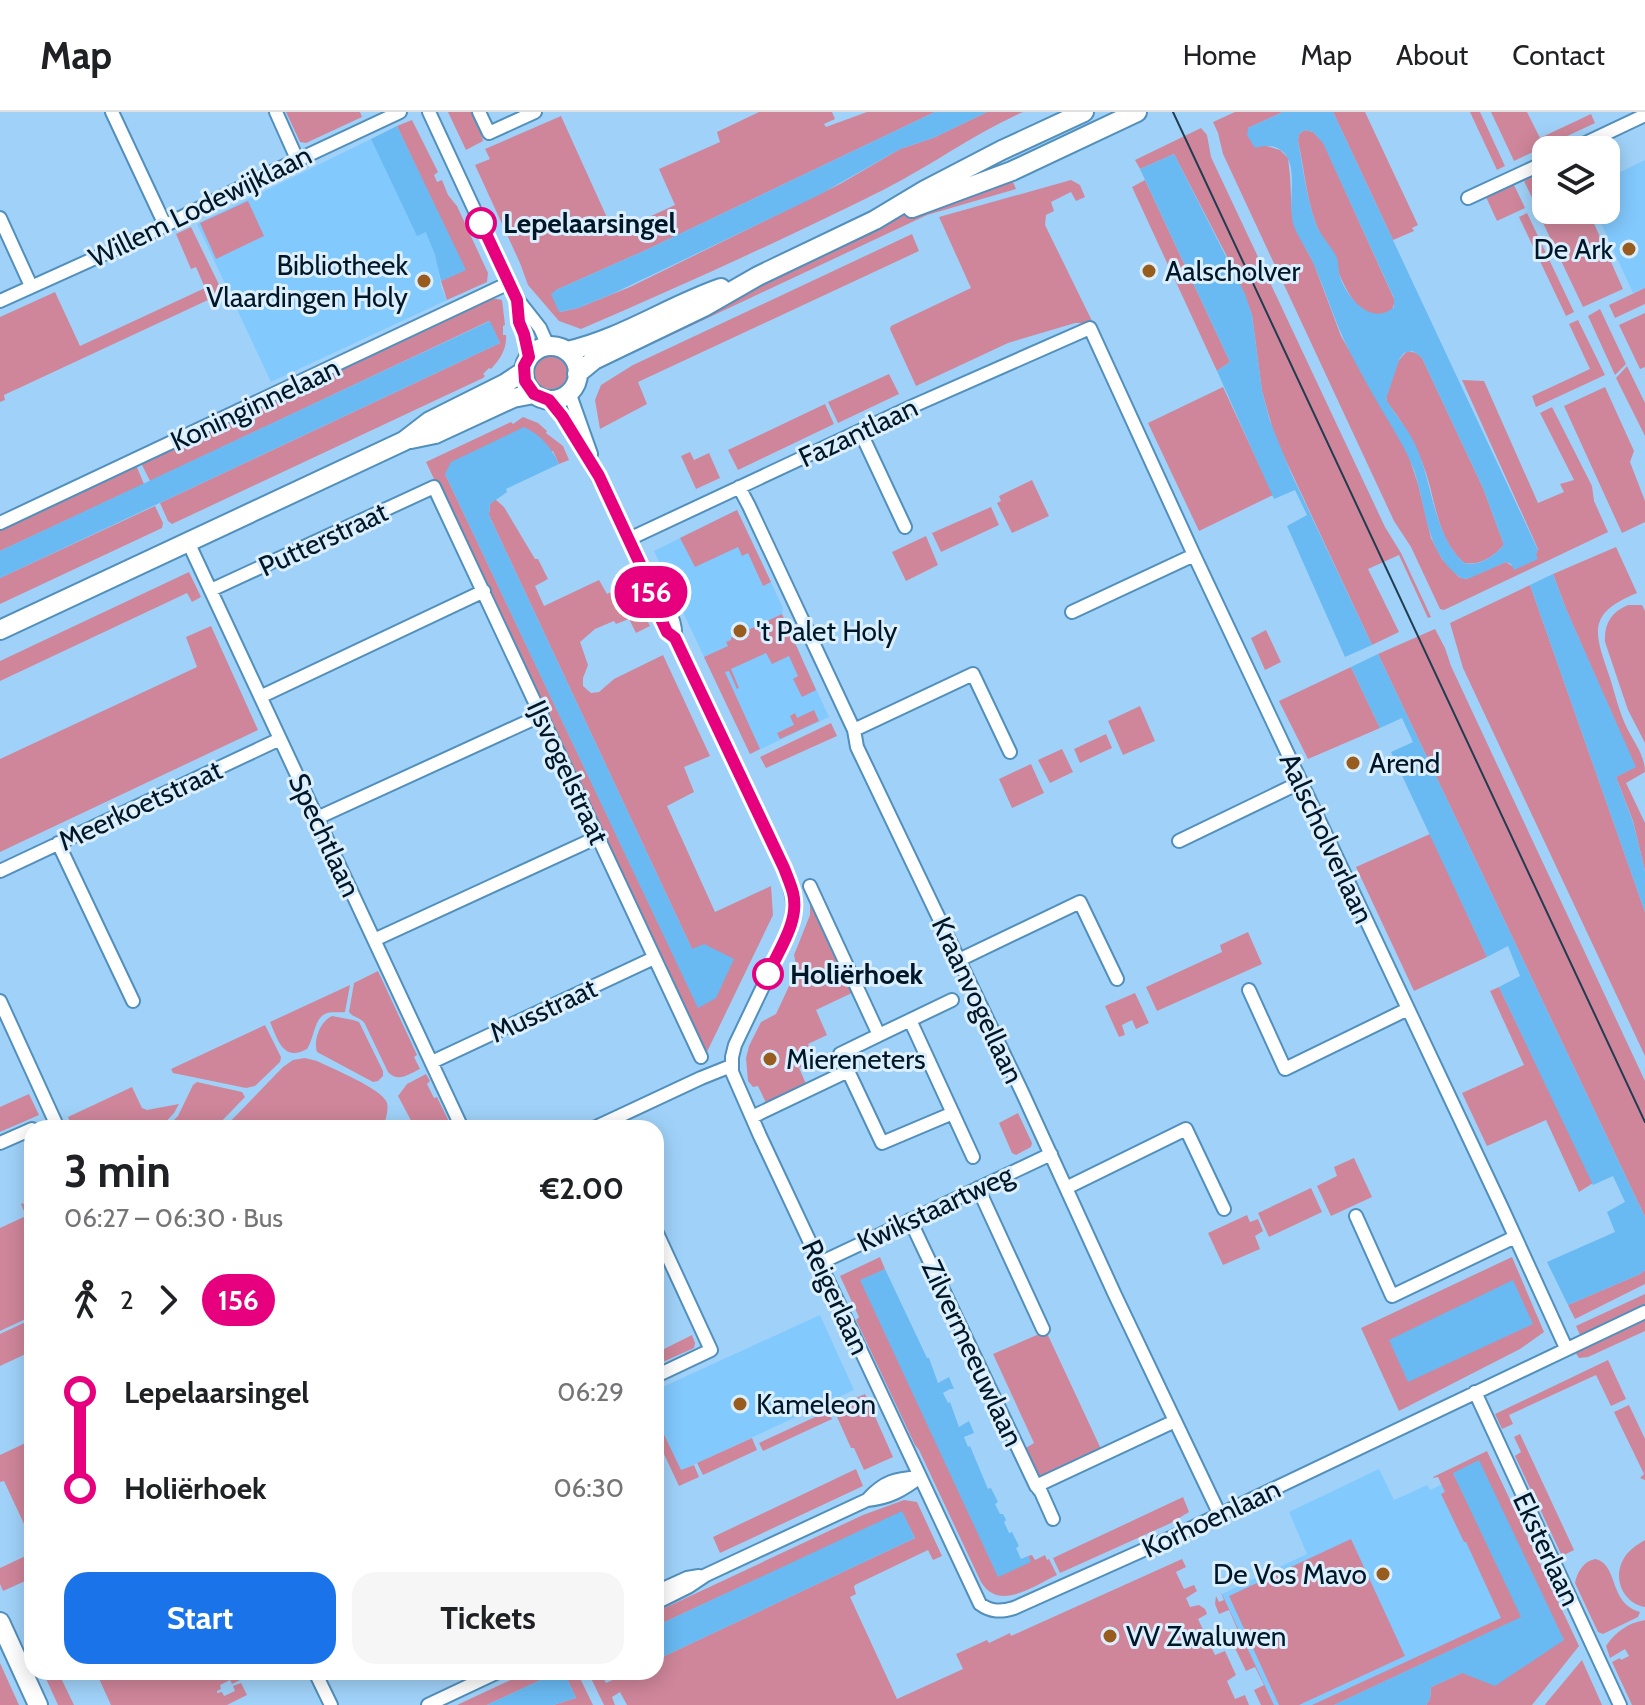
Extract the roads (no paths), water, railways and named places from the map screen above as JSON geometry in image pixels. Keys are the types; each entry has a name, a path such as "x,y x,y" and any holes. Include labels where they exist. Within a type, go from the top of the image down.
{"street":[{"path":"112,112 165,225"},
{"path":"276,112 297,159"},
{"name":"Willem Lodewijklaan","path":"0,301 400,112"},
{"path":"429,112 517,300 532,316 548,346"},
{"path":"479,112 489,133 535,112"},
{"path":"577,374 594,360 875,220 989,157 1084,112"},
{"path":"875,220 1012,171 1137,112"},
{"path":"1601,136 1645,115"},
{"path":"1468,198 1532,168"},
{"path":"0,218 31,286"},
{"path":"567,351 588,346 700,295 758,276"},
{"name":"Koninginnelaan","path":"0,523 509,283"},
{"path":"517,300 519,322 524,334 525,381 562,416 599,476"},
{"name":"Fazantlaan","path":"629,539 1090,328"},
{"name":"Aalscholverlaan","path":"1090,328 1566,1348"},
{"path":"0,630 404,441 435,434 513,398 558,399 569,392 576,382 575,361 567,351 555,346 539,348 506,383 430,421 404,441"},
{"path":"569,392 599,476 649,583 663,600 676,628 675,638 784,868 793,894 794,911 790,930 735,1045 731,1066 614,1120"},
{"path":"860,431 905,527"},
{"name":"Putterstraat","path":"211,590 434,487"},
{"name":"IJsvogelstraat","path":"434,487 701,1057"},
{"name":"Kraanvogellaan","path":"739,487 854,730 857,747 1219,1513"},
{"name":"Spechtlaan","path":"188,542 458,1120"},
{"path":"1072,612 1194,555"},
{"path":"262,696 484,591"},
{"path":"854,730 973,674 1010,752"},
{"path":"317,818 542,715"},
{"name":"Meerkoetstraat","path":"0,871 280,739"},
{"path":"1179,841 1301,782"},
{"path":"374,940 598,837"},
{"path":"58,843 133,1001"},
{"path":"810,886 879,1035"},
{"path":"959,960 1080,902 1117,979"},
{"name":"Musstraat","path":"432,1062 654,958"},
{"path":"1249,990 1285,1069 1408,1009"},
{"name":"Kraanvogellaan","path":"910,1020 952,1000"},
{"path":"0,1001 55,1120"},
{"path":"953,1113 882,1143 840,1054 910,1020 953,1113 973,1157"},
{"name":"Reigerlaan","path":"731,1066 735,1082 920,1477"},
{"path":"752,1117 848,1071"},
{"path":"1066,1188 1186,1129 1224,1209"},
{"path":"0,1143 24,1132"},
{"name":"Kwikstaartweg","path":"820,1263 1051,1154"},
{"path":"978,1188 1043,1329"},
{"path":"1356,1216 1392,1296 1515,1237"},
{"name":"Zilvermeeuwlaan","path":"910,1220 1053,1519"},
{"path":"664,1248 711,1350 664,1372"},
{"name":"Korhoenlaan","path":"920,1477 980,1604 997,1612 1014,1608 1177,1535 1645,1312"},
{"name":"Eksterlaan","path":"1475,1392 1620,1705"},
{"path":"1036,1486 1175,1421"},
{"path":"664,1599 706,1575 867,1500 896,1493 920,1477"},
{"path":"664,1588 687,1578 706,1575"},
{"path":"0,1622 24,1674"},
{"path":"27,1680 38,1705"},
{"path":"319,1680 331,1705"},
{"path":"428,1705 481,1680"}],"tram line":[{"path":"1173,112 1645,1122"}],"place":[{"name":"Lepelaarsingel","path":"481,223"},
{"name":"De Ark","path":"1629,249"},
{"name":"Aalscholver","path":"1149,271"},
{"name":"Bibliotheek Vlaardingen Holy","path":"424,281"},
{"name":"'t Palet Holy","path":"740,631"},
{"name":"Arend","path":"1353,763"},
{"name":"Holiërhoek","path":"768,974"},
{"name":"Miereneters","path":"770,1059"},
{"name":"Kameleon","path":"740,1404"},
{"name":"De Vos Mavo","path":"1383,1574"},
{"name":"VV Zwaluwen","path":"1110,1636"}]}
